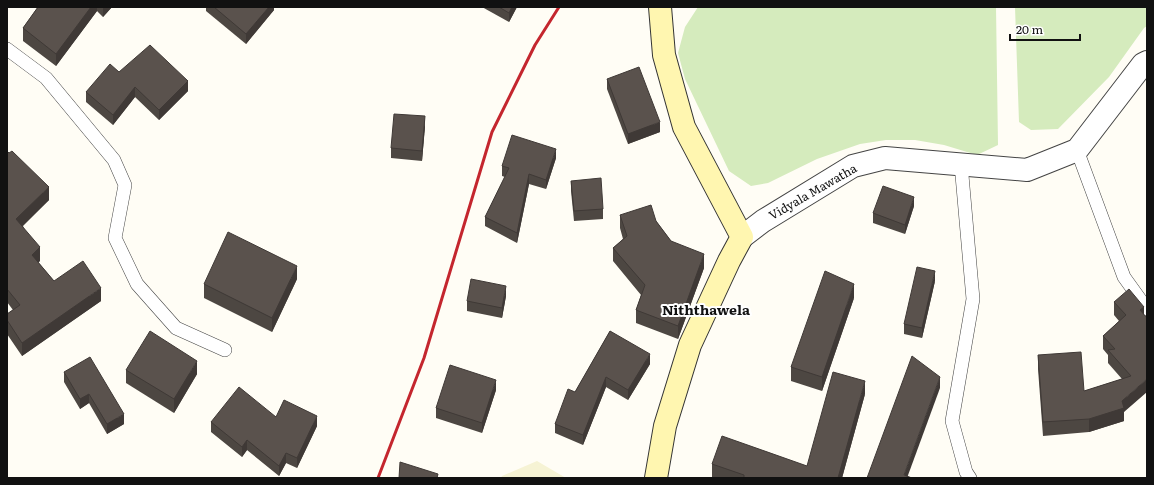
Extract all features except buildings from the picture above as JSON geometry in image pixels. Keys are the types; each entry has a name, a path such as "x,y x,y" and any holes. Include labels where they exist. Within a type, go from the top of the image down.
{"street":[{"path":"660,7 664,55 684,127 742,237"},
{"path":"1077,150 1143,64 1147,62"},
{"name":"Vidyala Mawatha","path":"656,478 665,426 690,345 729,261 742,237 763,220 853,166 885,158 1027,170 1077,150"}],"lane":[{"path":"7,49 46,78 114,160 125,184 115,238 137,284 176,328 225,350"},
{"path":"1077,150 1124,277 1147,309"},
{"path":"961,164 973,299 952,421 966,472 970,478"}],"shaded area":[{"path":"537,461 566,478 501,478 502,476"}],"green space":[{"path":"698,7 996,7 998,145 977,155 944,145 915,140 886,140 860,144 817,159 768,183 751,186 729,171 685,79 678,53 685,27"},
{"path":"1015,7 1147,7 1147,26 1144,28 1109,77 1058,129 1031,130 1019,122"}],"railway":[{"path":"378,478 424,358 492,132 535,45 559,7"}],"district":[{"name":"Niththawela","path":"706,310"}]}
